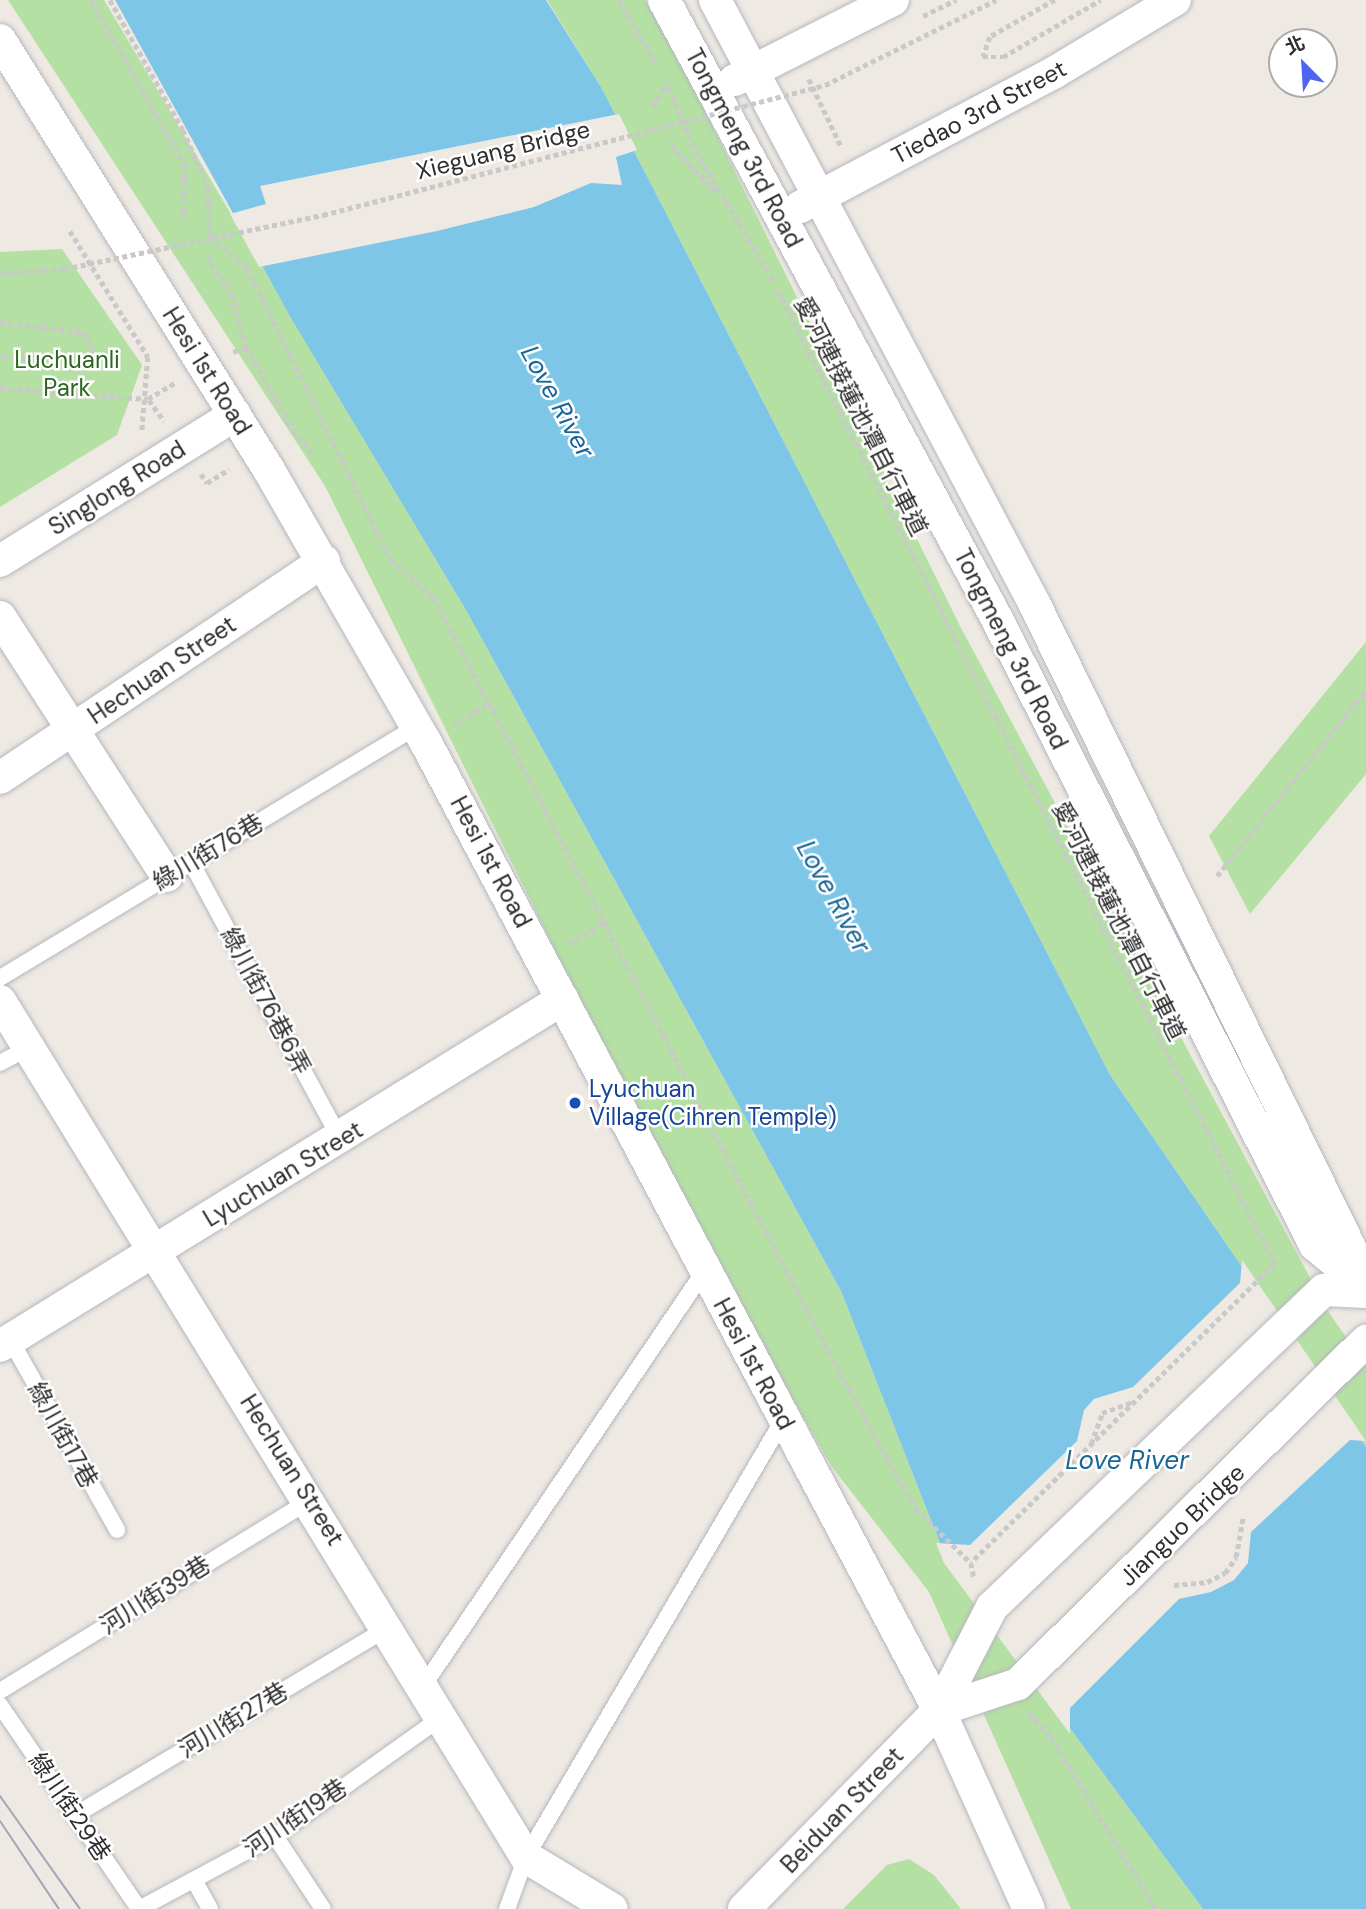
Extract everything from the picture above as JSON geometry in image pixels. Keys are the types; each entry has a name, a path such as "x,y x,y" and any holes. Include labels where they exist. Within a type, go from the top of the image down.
{"street":[{"name":"Tongmeng 3rd Road","path":"664,0 1004,632 1315,1245 1366,1287"},
{"name":"Tongmeng 3rd Road","path":"715,0 1035,605 1366,1280"},
{"path":"715,92 893,0"},
{"name":"Tiedao 3rd Street","path":"780,218 1055,72 1175,0"},
{"name":"Hesi 1st Road","path":"0,40 324,561 417,726 543,959 783,1420 939,1710 1029,1909"},
{"name":"Singlong Road","path":"0,561 235,415"},
{"name":"Hechuan Street","path":"0,778 324,561"},
{"path":"0,617 74,728 179,869"},
{"name":"Lyuchuan Street","path":"5,1343 341,1140 563,999"},
{"name":"Hechuan Street","path":"0,1001 157,1249 443,1716 526,1857 612,1909"},
{"path":"939,1710 987,1614 1324,1290 1366,1292"},
{"name":"Jianguo Bridge","path":"1019,1681 1336,1375 1366,1341"},
{"path":"939,1710 1019,1681"},
{"name":"Beiduan Street","path":"744,1909 939,1710"}],"lane":[{"name":"綠川街76巷","path":"0,978 417,726"},
{"name":"綠川街76巷6弄","path":"179,869 341,1140"},
{"path":"0,1063 30,1047"},
{"path":"424,1685 705,1270"},
{"name":"綠川街17巷","path":"5,1343 117,1530"},
{"path":"507,1909 526,1857 783,1420"},
{"name":"河川街39巷","path":"0,1690 310,1500"},
{"name":"河川街27巷","path":"77,1814 389,1628"},
{"name":"綠川街29巷","path":"0,1705 77,1814 139,1909"},
{"name":"河川街19巷","path":"139,1909 275,1836 443,1716"},
{"path":"275,1836 323,1909"},
{"path":"194,1880 210,1909"}],"path":[{"path":"91,0 185,164 184,219"},
{"path":"110,0 193,153 208,187 210,237 247,268 391,560 434,598 607,921 840,1373 916,1509 971,1563 987,1614"},
{"name":"愛河連接蓮池潭自行車道","path":"619,0 667,82 722,197 772,278 1275,1264 1135,1401"},
{"path":"919,18 956,0"},
{"name":"Xieguang Bridge","path":"0,273 64,269 323,215 825,85 996,0"},
{"path":"1055,0 990,37 983,57 1003,57 1100,0"},
{"path":"814,70 807,74 846,156"},
{"path":"653,107 667,82"},
{"path":"671,145 722,197"},
{"path":"70,232 148,356 148,399 141,437"},
{"path":"207,257 232,294 246,347 293,430 316,457"},
{"path":"0,322 83,333 93,349 87,358 76,360 0,357"},
{"path":"0,388 148,399"},
{"path":"1217,876 1366,691"},
{"path":"543,959 607,921"},
{"path":"971,1563 1135,1401"},
{"path":"1091,1445 1102,1413 1135,1401"},
{"path":"1174,1585 1207,1582 1225,1573 1236,1557 1243,1518"},
{"path":"1019,1681 1156,1909"}],"green space":[{"path":"8,0 104,0 466,610 841,1291 947,1561 1203,1909 1071,1909 929,1592 832,1467 791,1396 560,960 325,486"},
{"path":"547,0 645,0 678,57 961,628 1329,1313 1366,1365 1366,1447 1110,1075 601,87"},
{"name":"Luchuanli Park","path":"62,249 142,365 117,435 0,507 0,252"},
{"path":"1366,642 1366,774 1250,914 1209,836"},
{"path":"909,1859 934,1875 961,1909 843,1909 887,1865"}],"water":[{"name":"Love River","path":"115,0 546,0 601,87 1110,1075 1366,1447 1366,1909 1203,1909 947,1561 841,1291 466,610 291,318"}],"pier":[{"path":"619,114 637,150 616,157 622,185 591,183 534,207 437,231 259,267 230,214 266,204 260,186"},
{"path":"1242,1260 1366,1441 1350,1440 1251,1532 1248,1563 1234,1580 1211,1592 1179,1599 1070,1708 1070,1734 944,1563 936,1543 970,1545 1077,1441 1084,1410 1094,1399 1133,1387 1240,1283"}],"tram line":[{"path":"0,1796 80,1909"},
{"path":"0,1821 59,1909"}],"place":[{"name":"Lyuchuan Village(Cihren Temple)","path":"575,1103"}]}
